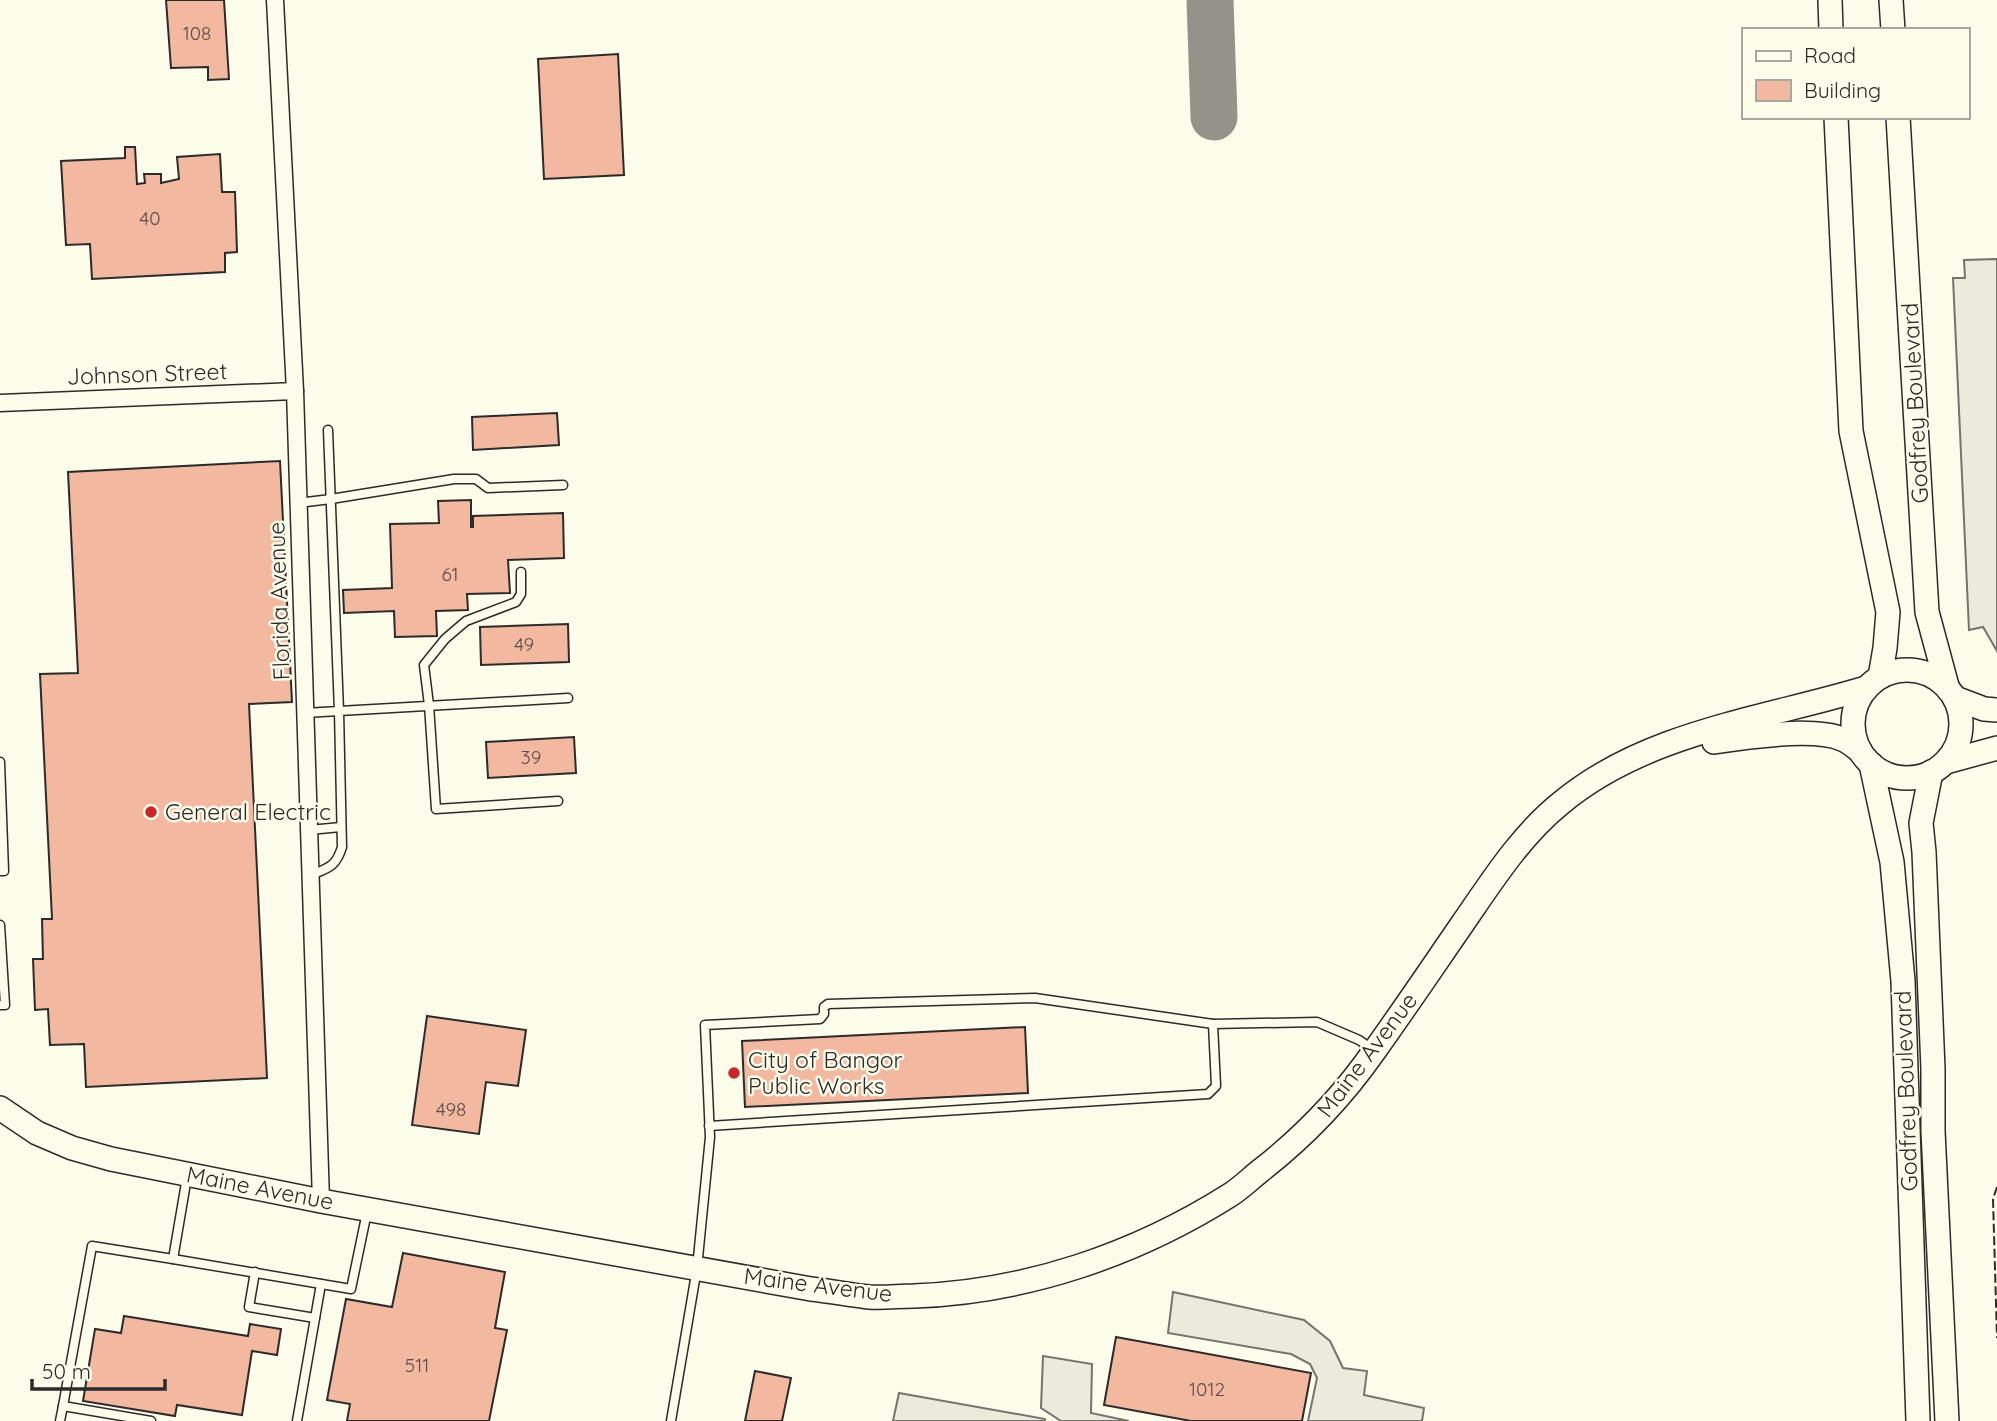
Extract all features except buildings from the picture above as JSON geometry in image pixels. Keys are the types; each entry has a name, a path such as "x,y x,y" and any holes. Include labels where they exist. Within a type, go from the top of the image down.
{"street":[{"name":"Florida Avenue","path":"275,0 295,391 321,1200"},
{"path":"1830,0 1831,28"},
{"path":"1891,0 1893,28"},
{"path":"1836,119 1851,431 1888,612 1873,682"},
{"name":"Godfrey Boulevard","path":"1898,119 1927,611 1951,692"},
{"name":"Johnson Street","path":"0,403 295,391"},
{"path":"1997,710 1984,709 1951,692 1935,677 1922,671 1907,669 1893,671 1873,682 1857,702 1853,719 1854,736 1866,757 1884,773 1900,777 1916,777 1997,748"},
{"name":"Maine Avenue","path":"0,1108 37,1133 72,1148 111,1159 368,1209 811,1289 870,1297 985,1290 1027,1282 1083,1266 1146,1241 1232,1194 1281,1155 1321,1117 1352,1082 1496,876 1525,839 1559,804 1591,780 1649,751 1687,737 1873,682"},
{"path":"1938,767 1956,747 1961,729 1960,711 1951,692"},
{"name":"Maine Avenue","path":"1649,751 1788,734 1843,739 1866,757"},
{"name":"Godfrey Boulevard","path":"1866,757 1892,862 1903,981 1919,1421"},
{"name":"Godfrey Boulevard","path":"1938,767 1921,823 1947,1421"}],"lane":[{"path":"311,875 331,866 338,859 342,847 328,430"},
{"path":"298,503 454,479 476,479 488,488 563,485"},
{"path":"521,572 522,594 516,602 466,621 445,639 424,665 436,809 558,801"},
{"path":"305,713 568,698"},
{"path":"0,762 4,871 0,871"},
{"path":"309,830 341,827"},
{"path":"0,925 5,1005 0,1005"},
{"path":"671,1421 697,1268 710,1137 705,1025 820,1018 828,1004 1035,998 1213,1024 1317,1022 1359,1040 1375,1051"},
{"path":"709,1126 1208,1094 1216,1086 1213,1024"},
{"path":"173,1259 187,1174"},
{"path":"60,1421 92,1246 351,1289 368,1209"},
{"path":"255,1272 249,1307 315,1318"},
{"path":"297,1421 321,1284"},
{"path":"63,1406 151,1421"}],"shaded area":[{"path":"1997,259 1997,651 1983,627 1969,630 1953,278 1965,278 1964,260"},
{"path":"1173,1292 1304,1320 1330,1341 1343,1368 1367,1371 1364,1395 1424,1408 1422,1421 1308,1421 1317,1378 1310,1364 1291,1354 1168,1333"},
{"path":"1043,1356 1092,1364 1091,1413 1129,1421 1061,1421 1041,1408"},
{"path":"899,1393 1045,1419 1045,1421 893,1421"}],"taxiway":[{"path":"1210,0 1214,117"}],"fence":[{"path":"1997,1187 1993,1199 1997,1338"}],"place":[{"name":"General Electric","path":"151,812"},
{"name":"City of Bangor Public Works","path":"734,1073"}]}
